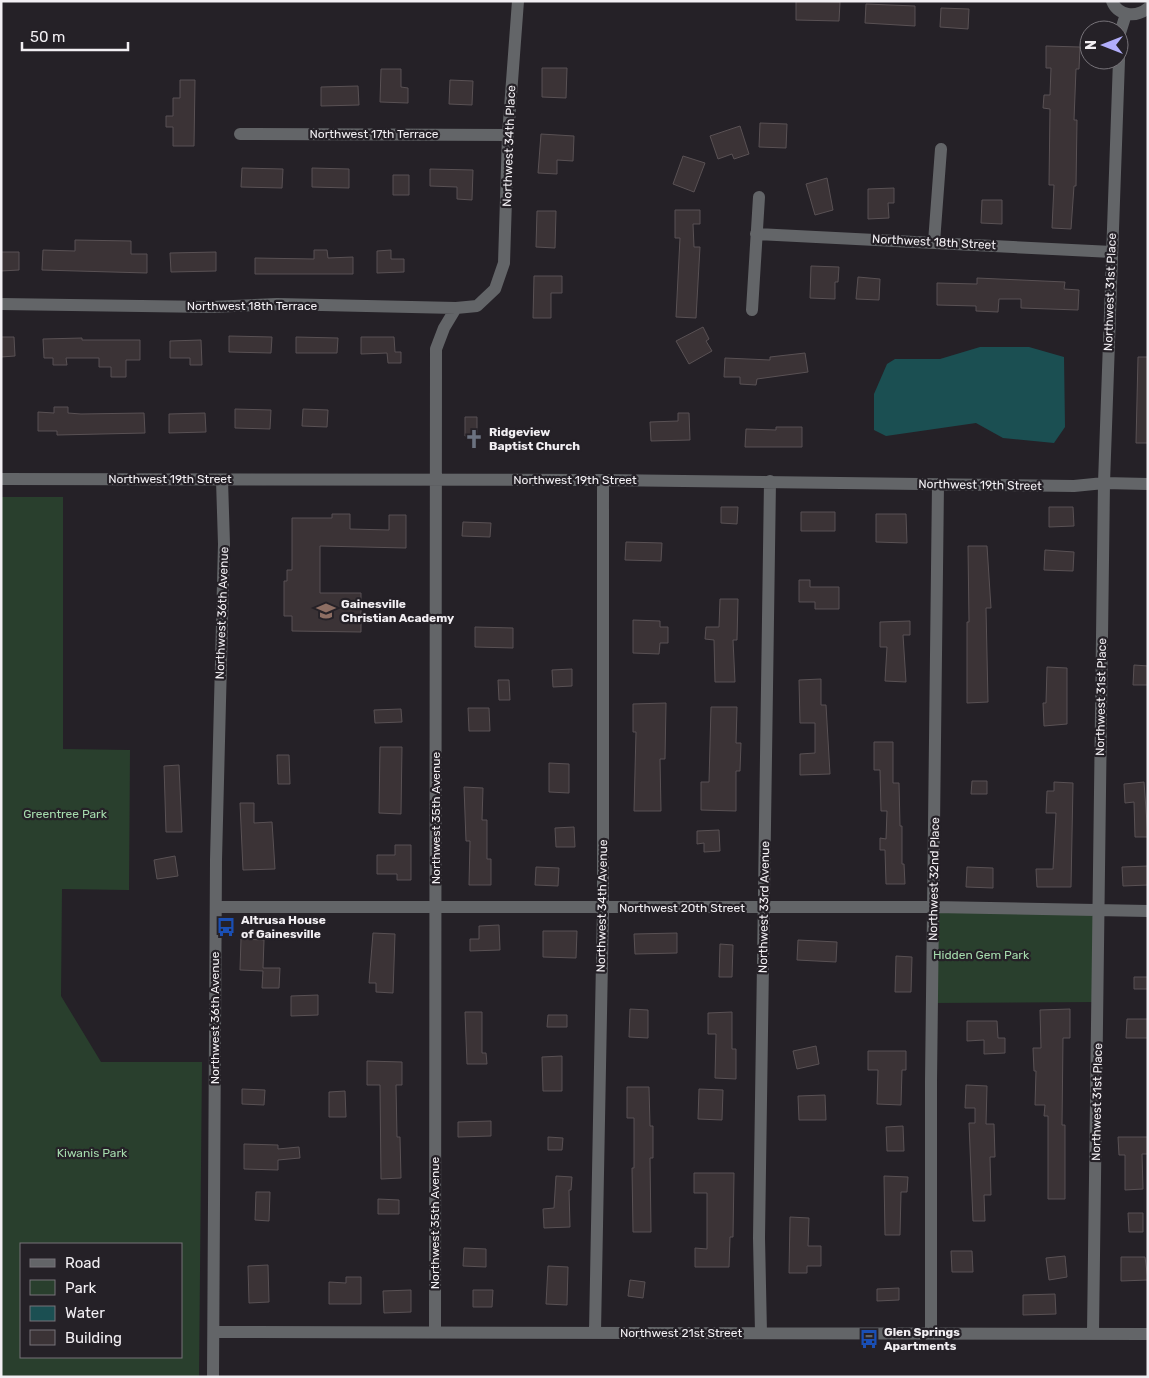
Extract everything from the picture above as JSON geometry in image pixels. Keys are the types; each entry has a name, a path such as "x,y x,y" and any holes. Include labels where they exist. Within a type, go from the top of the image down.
{"street":[{"name":"Northwest 34th Place","path":"495,289 504,263 508,135 518,1"},
{"path":"1112,1 1114,6 1126,14 1134,15 1148,8"},
{"name":"Northwest 31st Place","path":"1124,20 1126,14"},
{"name":"Northwest 31st Place","path":"1093,1334 1104,483 1119,70"},
{"name":"Northwest 17th Terrace","path":"240,134 508,135"},
{"path":"934,242 941,149"},
{"path":"752,310 759,198"},
{"name":"Northwest 18th Street","path":"756,234 1112,252"},
{"name":"Northwest 18th Terrace","path":"1,304 210,307 277,304 456,308 477,306 495,289"},
{"name":"Northwest 35th Avenue","path":"435,1332 438,480 436,350 444,328 456,308"},
{"name":"Northwest 19th Street","path":"1,479 770,481 1074,486 1104,483 1148,484"},
{"name":"Northwest 36th Avenue","path":"213,1377 216,907 224,544 222,480"},
{"name":"Northwest 34th Avenue","path":"595,1332 603,908 602,480"},
{"name":"Northwest 33rd Avenue","path":"761,1333 759,1238 770,481"},
{"name":"Northwest 32nd Place","path":"931,1333 938,484"},
{"name":"Northwest 20th Street","path":"216,907 934,907 1148,911"},
{"name":"Northwest 21st Street","path":"214,1332 1148,1334"}],"green space":[{"path":"1,497 63,497 63,749 130,750 129,890 62,889 61,996 101,1062 202,1062 199,1377 1,1377"},
{"name":"Hidden Gem Park","path":"934,907 1098,911 1098,1002 932,1003"}],"water":[{"path":"980,347 1029,347 1064,357 1065,427 1054,443 1003,438 976,423 886,436 874,430 874,394 887,364 895,359 940,359"}],"building":[{"path":"796,1 840,2 839,21 796,20"},
{"path":"866,4 915,6 915,26 865,23"},
{"path":"941,8 969,9 968,29 940,27"},
{"path":"1046,46 1079,47 1079,69 1076,69 1074,120 1077,120 1076,186 1074,186 1071,229 1052,228 1054,185 1049,185 1050,109 1043,108 1044,95 1050,95 1051,68 1046,68"},
{"path":"542,68 567,68 566,98 542,97"},
{"path":"381,69 401,69 401,87 408,88 408,103 380,102"},
{"path":"180,80 195,80 194,146 173,146 173,127 166,127 166,116 173,116 173,98 180,98"},
{"path":"450,80 473,81 472,105 449,104"},
{"path":"358,86 359,105 321,106 321,87"},
{"path":"760,123 787,124 786,148 759,147"},
{"path":"740,126 749,154 734,159 732,154 718,159 710,136"},
{"path":"541,134 574,136 573,161 557,160 557,174 538,173"},
{"path":"683,156 705,163 694,192 673,184"},
{"path":"242,168 283,169 282,188 241,187"},
{"path":"312,168 349,169 349,188 312,187"},
{"path":"430,169 473,170 472,200 457,199 457,187 430,186"},
{"path":"393,175 409,175 409,195 393,195"},
{"path":"827,178 833,210 815,215 806,184"},
{"path":"894,188 894,203 888,203 889,218 868,219 868,189"},
{"path":"982,200 1002,200 1002,224 981,223"},
{"path":"675,210 700,210 700,224 693,224 694,247 700,247 696,318 676,317 680,238 675,238"},
{"path":"537,211 556,211 555,248 536,247"},
{"path":"75,240 131,241 131,254 147,254 147,273 42,270 43,250 75,251"},
{"path":"314,250 327,250 328,258 353,257 353,274 255,274 255,258 314,259"},
{"path":"391,250 391,259 404,259 404,272 377,273 377,251"},
{"path":"1,252 19,252 19,270 1,271"},
{"path":"216,252 216,271 171,272 170,253"},
{"path":"811,266 839,267 838,282 835,282 835,299 810,298"},
{"path":"534,276 562,276 562,293 551,293 551,318 533,318"},
{"path":"858,277 880,279 879,300 856,299"},
{"path":"977,278 1065,282 1064,289 1079,290 1078,310 1021,308 1021,299 999,299 998,312 976,311 976,306 937,305 937,283 977,284"},
{"path":"703,327 709,339 706,341 712,351 689,364 676,341"},
{"path":"229,336 272,337 271,353 229,352"},
{"path":"1,337 14,337 15,356 1,357"},
{"path":"296,337 338,338 337,353 296,353"},
{"path":"361,337 394,337 395,352 401,352 401,363 388,363 387,353 361,354"},
{"path":"82,338 82,340 140,340 140,360 126,360 126,377 111,377 111,367 99,367 99,358 66,358 67,365 53,365 53,358 44,358 43,339"},
{"path":"201,340 202,365 190,365 190,358 170,358 170,341"},
{"path":"805,353 808,372 757,379 756,385 740,384 740,377 724,377 725,358 770,360 770,357"},
{"path":"1138,357 1148,357 1148,443 1136,443"},
{"path":"54,407 68,407 68,413 81,414 144,413 145,433 57,435 57,431 38,431 38,412 54,413"},
{"path":"235,409 271,410 270,429 235,428"},
{"path":"303,409 328,410 327,427 302,426"},
{"path":"205,413 206,432 169,433 169,414"},
{"path":"678,413 689,413 690,440 651,441 650,422 678,421"},
{"path":"465,417 477,417 477,436 465,436"},
{"path":"776,427 802,427 802,447 745,447 746,429 776,430"},
{"path":"721,507 738,507 737,524 721,523"},
{"path":"1049,507 1073,507 1074,526 1049,527"},
{"path":"801,512 835,512 835,531 801,531"},
{"path":"332,514 350,514 350,529 389,530 389,515 406,515 406,548 320,546 320,593 361,593 361,632 292,631 292,616 284,616 284,581 287,581 287,570 292,570 292,518 332,518"},
{"path":"876,514 906,514 907,543 876,542"},
{"path":"463,522 491,523 490,537 462,536"},
{"path":"626,542 662,543 661,561 625,560"},
{"path":"968,546 987,546 991,608 986,608 988,702 967,703"},
{"path":"1045,550 1074,552 1073,571 1044,570"},
{"path":"799,580 810,580 810,587 839,587 839,609 815,609 815,602 799,602"},
{"path":"720,599 738,599 737,640 733,640 735,682 715,682 714,640 705,639 706,627 719,627"},
{"path":"633,620 660,621 660,627 668,627 668,643 660,643 659,654 633,653"},
{"path":"910,621 910,635 903,635 906,682 885,681 887,647 880,647 880,622"},
{"path":"475,627 513,628 513,648 475,647"},
{"path":"1134,665 1148,666 1148,685 1133,685"},
{"path":"1047,667 1067,668 1067,724 1044,726 1043,703 1046,703"},
{"path":"572,669 572,686 553,687 552,670"},
{"path":"821,679 821,705 826,705 830,774 800,775 800,754 815,753 815,723 800,723 799,680"},
{"path":"498,680 509,680 510,700 499,700"},
{"path":"666,703 665,759 660,759 661,811 634,811 636,732 633,732 633,704"},
{"path":"711,707 737,707 736,743 741,743 740,771 736,771 736,811 701,810 701,782 709,782"},
{"path":"468,708 489,708 490,731 469,731"},
{"path":"401,709 402,722 375,723 374,710"},
{"path":"874,742 893,742 893,783 899,783 902,864 904,864 905,884 886,884 885,850 880,850 880,838 886,839 887,811 881,811 880,770 874,770"},
{"path":"380,747 402,747 401,814 379,813"},
{"path":"277,755 289,755 290,784 278,784"},
{"path":"549,763 569,764 569,793 549,792"},
{"path":"179,765 182,832 166,832 164,766"},
{"path":"972,781 987,781 987,794 971,794"},
{"path":"1054,782 1073,783 1071,887 1037,887 1036,869 1053,869 1056,813 1046,813 1047,791 1054,791"},
{"path":"1144,782 1148,837 1135,837 1134,802 1125,803 1124,784"},
{"path":"464,787 483,788 482,820 487,820 487,859 491,859 491,885 469,885 470,841 466,841"},
{"path":"240,803 254,803 254,823 272,822 275,869 243,870"},
{"path":"574,827 575,847 556,847 555,828"},
{"path":"719,830 720,851 704,852 704,843 697,844 697,831"},
{"path":"395,845 411,845 411,880 397,880 397,874 377,874 377,855 395,855"},
{"path":"175,856 178,876 157,879 154,860"},
{"path":"1148,866 1148,885 1123,886 1122,867"},
{"path":"536,867 559,868 558,886 535,885"},
{"path":"967,867 993,868 993,888 966,887"},
{"path":"499,925 500,950 470,951 470,939 479,939 479,926"},
{"path":"543,931 577,931 576,958 543,957"},
{"path":"373,933 395,934 393,993 376,992 376,983 369,983"},
{"path":"677,933 677,953 635,954 634,934"},
{"path":"241,939 264,940 263,968 280,968 279,988 262,988 263,971 240,970"},
{"path":"798,940 837,942 836,962 797,960"},
{"path":"720,944 733,945 732,977 719,977"},
{"path":"896,956 912,957 911,992 895,992"},
{"path":"1134,977 1148,977 1148,989 1134,989"},
{"path":"318,995 318,1015 291,1016 291,996"},
{"path":"630,1009 648,1010 648,1038 629,1037"},
{"path":"1070,1009 1070,1038 1063,1038 1062,1125 1065,1125 1065,1199 1048,1199 1048,1116 1044,1116 1045,1105 1035,1105 1036,1071 1034,1071 1033,1048 1041,1048 1040,1010"},
{"path":"465,1012 482,1012 482,1053 486,1053 487,1064 467,1064"},
{"path":"732,1012 732,1049 736,1049 736,1079 715,1078 716,1034 708,1034 708,1013"},
{"path":"548,1015 567,1015 567,1027 547,1027"},
{"path":"1127,1019 1148,1019 1148,1038 1126,1038"},
{"path":"967,1021 997,1021 998,1038 1005,1038 1005,1053 984,1054 984,1040 967,1041"},
{"path":"816,1046 819,1064 797,1069 793,1051"},
{"path":"868,1051 906,1051 906,1070 902,1070 901,1105 877,1104 878,1070 868,1070"},
{"path":"562,1056 562,1091 543,1091 542,1057"},
{"path":"367,1061 402,1062 402,1085 396,1085 397,1137 400,1137 401,1178 381,1179 380,1085 367,1085"},
{"path":"966,1085 987,1086 986,1124 994,1124 995,1157 990,1157 991,1195 984,1195 985,1221 973,1221 969,1123 975,1123 975,1108 965,1108"},
{"path":"627,1087 649,1087 650,1126 653,1126 653,1158 650,1158 651,1232 633,1232 632,1168 634,1168 634,1118 627,1118"},
{"path":"242,1089 265,1090 264,1105 242,1104"},
{"path":"699,1089 723,1090 722,1120 698,1119"},
{"path":"345,1091 346,1117 329,1117 329,1092"},
{"path":"825,1095 826,1120 799,1120 798,1096"},
{"path":"491,1121 491,1136 458,1137 458,1122"},
{"path":"903,1126 904,1151 887,1151 886,1127"},
{"path":"548,1137 563,1138 562,1150 548,1150"},
{"path":"1118,1137 1148,1137 1148,1154 1142,1154 1143,1189 1125,1190 1125,1155 1119,1155"},
{"path":"244,1144 278,1145 278,1149 299,1147 300,1158 278,1160 278,1170 244,1169"},
{"path":"694,1173 734,1173 733,1237 730,1237 729,1267 695,1267 695,1248 707,1249 707,1193 694,1193"},
{"path":"556,1176 572,1177 571,1190 569,1190 570,1227 544,1228 543,1209 554,1208"},
{"path":"884,1176 908,1177 907,1192 901,1192 900,1235 885,1235"},
{"path":"256,1192 270,1192 269,1221 255,1220"},
{"path":"378,1199 399,1200 399,1214 378,1214"},
{"path":"1128,1213 1143,1213 1143,1232 1129,1232"},
{"path":"790,1217 809,1218 808,1246 821,1246 821,1266 807,1266 807,1273 789,1273"},
{"path":"464,1248 486,1249 486,1267 463,1266"},
{"path":"951,1251 972,1251 973,1272 952,1272"},
{"path":"1065,1256 1067,1277 1049,1280 1046,1258"},
{"path":"1121,1257 1145,1257 1148,1280 1121,1281"},
{"path":"268,1265 269,1302 249,1303 248,1266"},
{"path":"548,1266 568,1267 567,1305 546,1304"},
{"path":"346,1277 361,1277 361,1304 329,1304 329,1282 346,1283"},
{"path":"630,1280 645,1282 643,1298 628,1296"},
{"path":"899,1288 899,1300 877,1301 877,1289"},
{"path":"411,1290 411,1312 384,1313 383,1291"},
{"path":"473,1290 493,1290 492,1307 473,1307"},
{"path":"1055,1294 1056,1314 1023,1315 1023,1295"}],"place":[{"name":"Ridgeview Baptist Church","path":"474,439"},
{"name":"Gainesville Christian Academy","path":"326,611"},
{"name":"Altrusa House of Gainesville","path":"226,927"},
{"name":"Glen Springs Apartments","path":"869,1339"}],"park label":[{"name":"Greentree Park","path":"65,814"},
{"name":"Kiwanis Park","path":"92,1153"}]}
